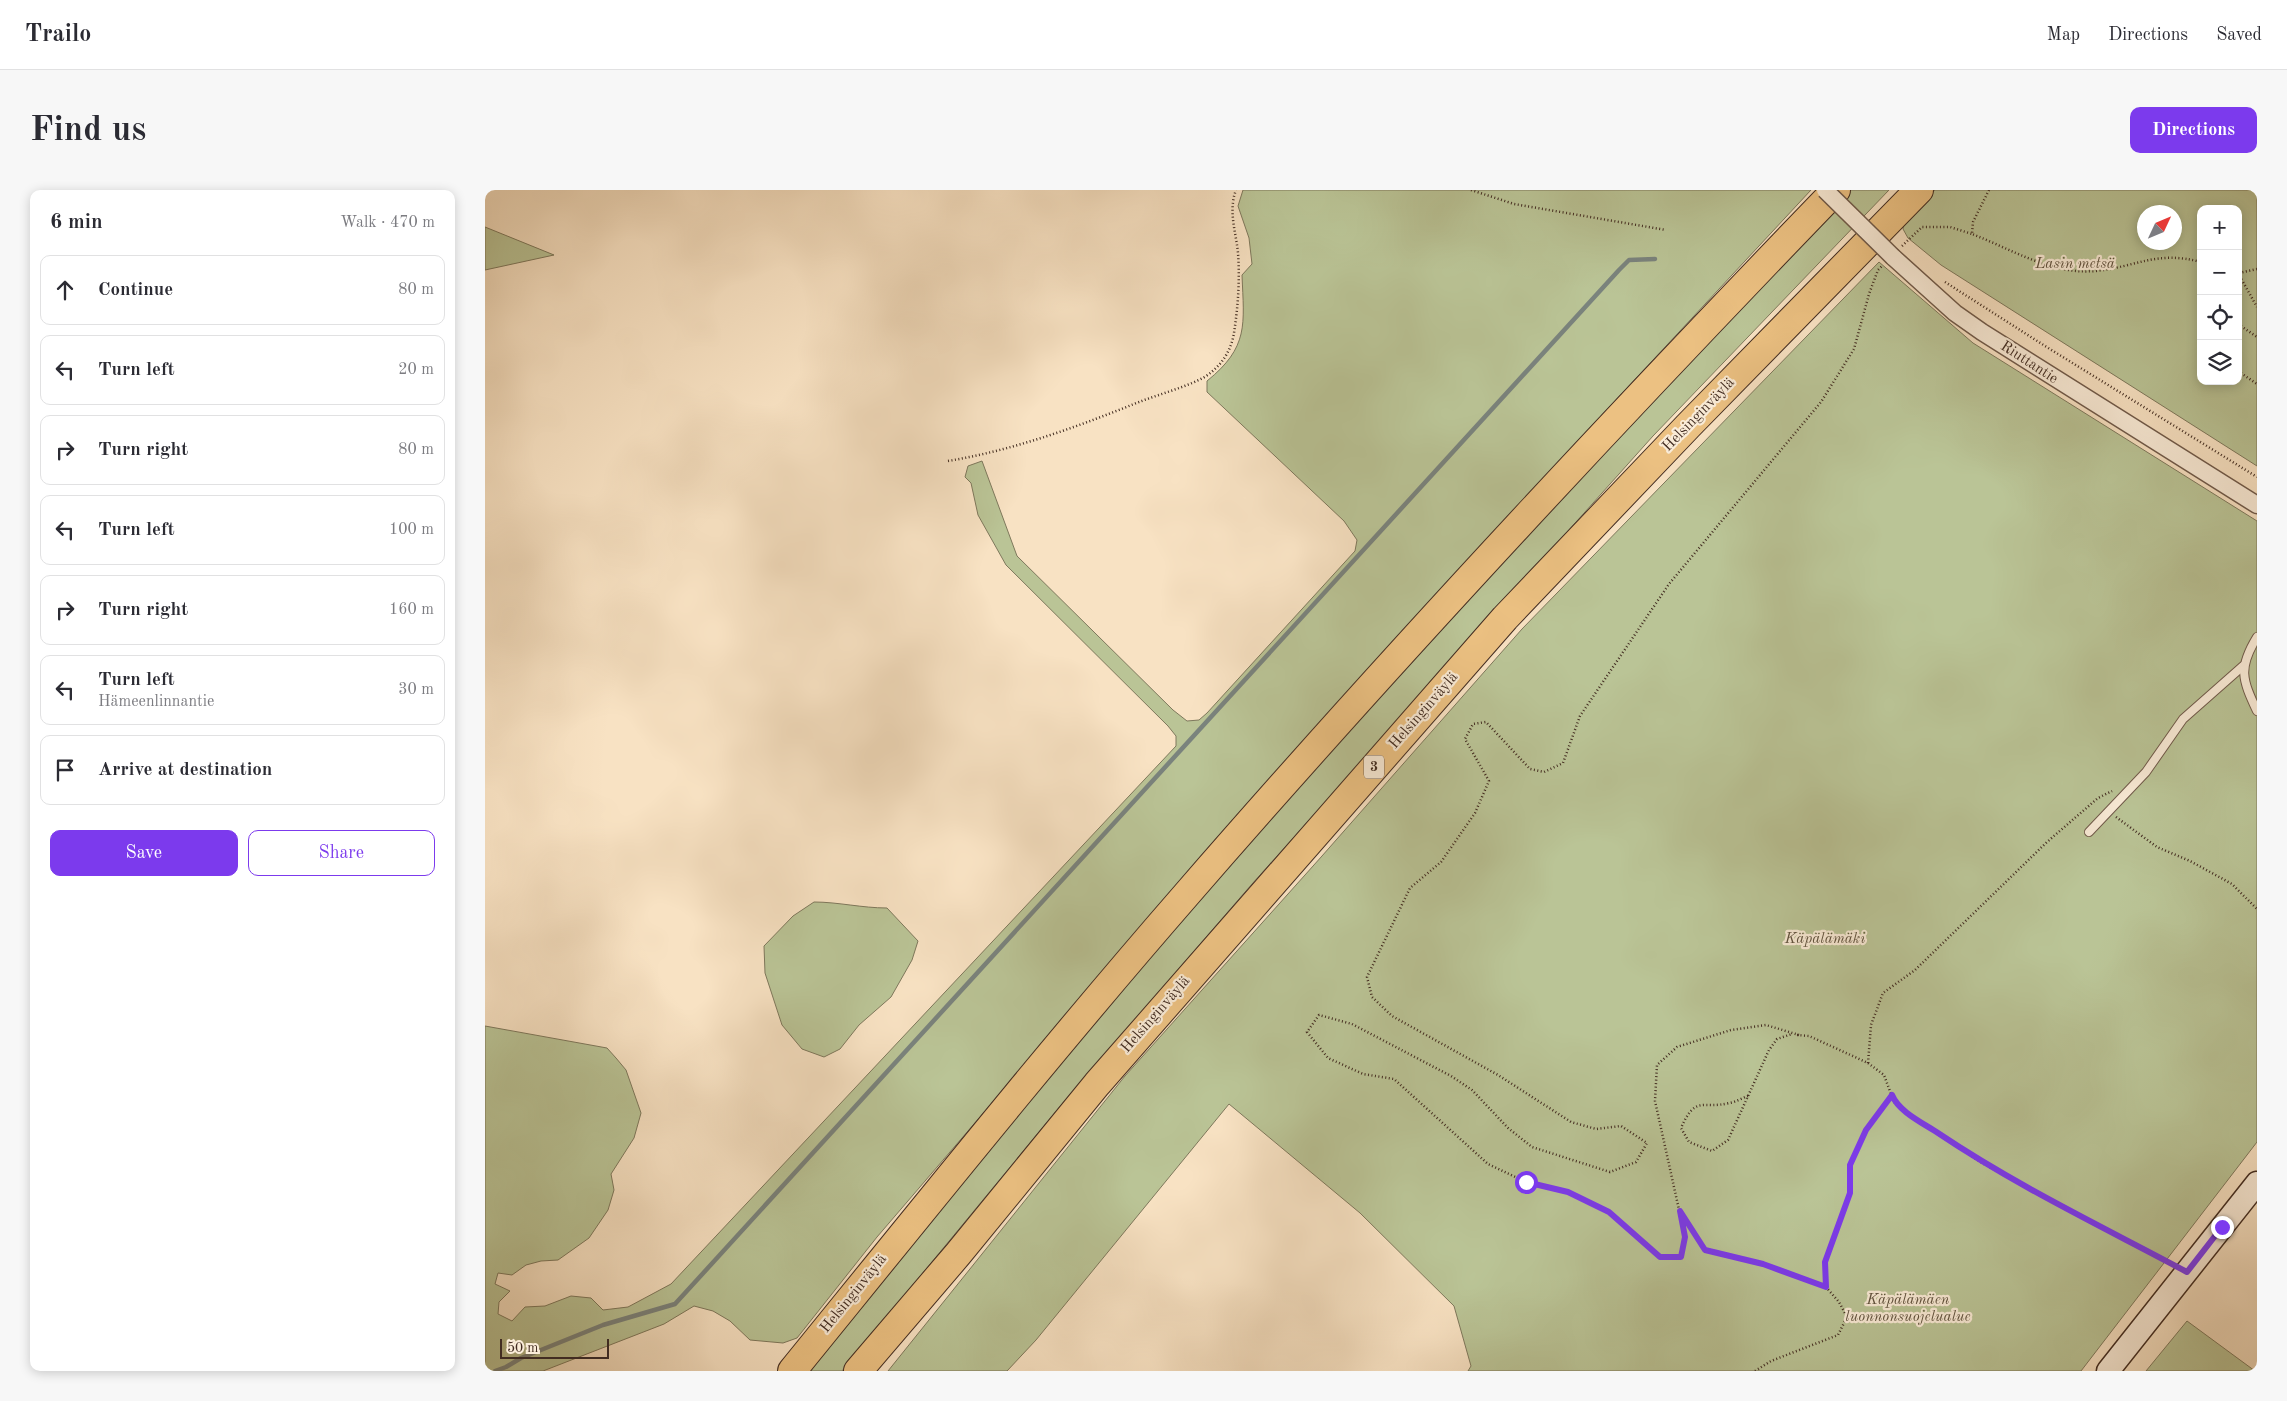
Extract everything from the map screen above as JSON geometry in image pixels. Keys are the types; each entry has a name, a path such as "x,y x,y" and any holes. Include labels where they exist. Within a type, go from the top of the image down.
{"highway":[{"name":"Helsinginväylä","path":"792,1371 1056,1049 1294,772 1651,381 1836,190"},
{"name":"Helsinginväylä","path":"858,1371 958,1254 1097,1084 1505,618 1688,426 1919,190"}],"main road":[{"path":"2108,1371 2257,1183"}],"street":[{"name":"Riuttantie","path":"1825,190 1891,257 1955,313 1982,332 2257,505"}],"lane":[{"path":"2089,832 2141,777 2183,719 2243,666 2257,637"},
{"path":"2243,666 2247,688 2257,711"}],"path":[{"path":"948,461 997,452 1086,423 1203,377 1220,364 1229,352 1234,334 1239,269 1233,223 1236,190"},
{"path":"1471,190 1514,204 1666,230"},
{"path":"1972,234 1973,222 1989,190"},
{"path":"1799,1035 1766,1025 1731,1030 1677,1047 1657,1065 1655,1101 1685,1237 1681,1257 1660,1257 1609,1212 1568,1192 1526,1182 1488,1164 1394,1079 1363,1074 1328,1058 1307,1032 1319,1015 1352,1024 1451,1076 1472,1090 1508,1128 1532,1146 1610,1172 1636,1162 1647,1142 1621,1126 1596,1130 1571,1122 1498,1075 1392,1016 1372,997 1367,977 1410,888 1441,862 1475,813 1489,782 1465,739 1473,724 1486,722 1530,769 1544,772 1563,763 1580,716 1669,584 1821,402 1854,348 1869,294 1878,270 1921,226 1950,227 1972,234 2052,268 2095,271 2163,256 2197,261"},
{"path":"2242,272 2257,269"},
{"path":"2242,279 2257,307"},
{"path":"1944,281 2257,477"},
{"path":"2242,327 2257,337"},
{"path":"2242,374 2257,384"},
{"path":"1868,1063 1871,1025 1883,993 1915,970 2047,842 2078,815 2099,798 2141,777"},
{"path":"2108,812 2157,847 2191,860 2232,884 2257,909"},
{"path":"1748,1096 1728,1104 1701,1104 1688,1113 1681,1128 1689,1142 1712,1151 1728,1140 1769,1050 1777,1039 1791,1034 1809,1036 1868,1063 1884,1075 1894,1102 1982,1163 2187,1272"},
{"path":"1826,1287 1825,1262 1850,1193 1850,1165 1866,1130 1892,1095"},
{"path":"1680,1211 1705,1250 1763,1264 1826,1287 1839,1302 1847,1317 1838,1335 1771,1361 1755,1371"}],"green space":[{"path":"1243,190 1811,190 1548,473 1246,807 877,1237 797,1338 783,1343 750,1340 730,1321 713,1311 694,1306 664,1324 543,1371 485,1371 485,1026 607,1048 626,1070 641,1113 634,1138 611,1174 614,1190 608,1210 589,1238 558,1260 541,1261 526,1265 512,1275 498,1273 495,1284 510,1291 499,1302 498,1314 512,1321 525,1307 545,1306 571,1296 591,1298 603,1310 628,1307 671,1284 1176,746 1176,736 1168,726 1006,565 978,515 971,483 965,477 968,466 982,461 1017,556 1173,710 1187,721 1199,720 1207,713 1355,551 1357,540 1344,521 1207,392 1207,381 1221,369 1230,357 1237,346 1241,334 1243,322 1242,275 1252,264 1249,238 1238,206"},
{"path":"1851,190 1889,190 1653,436 1252,884 1067,1098 842,1371 806,1371 1088,1023 1286,797 1547,510"},
{"name":"Lasin metsä","path":"1935,190 2257,190 2257,466 1941,265 1908,238 1903,229 1904,222"},
{"path":"485,227 554,255 485,270"},
{"name":"Käpälämäki","path":"1879,262 1973,343 2257,521 2257,1142 2081,1371 1468,1371 1471,1366 1454,1306 1360,1213 1229,1104 1036,1340 1007,1371 888,1371 1125,1076 1522,629"},
{"path":"814,902 887,908 918,941 912,960 891,997 859,1025 840,1049 824,1057 802,1049 782,1025 765,973 764,946 793,916"},
{"path":"2187,1321 2255,1371 2146,1371"}],"waterway":[{"path":"495,1371 521,1358 603,1325 675,1304 1619,270 1629,260 1655,259"}],"route":[{"path":"1526,1182 1568,1192 1609,1212 1660,1257 1681,1257 1685,1237 1680,1211 1705,1250 1763,1264 1826,1287 1825,1262 1850,1193 1850,1165 1866,1130 1892,1095 1894,1102 1909,1114 1982,1163 2187,1272 2222,1227"}],"park label":[{"name":"Käpälämäen luonnonsuojelualue","path":"1908,1308"}]}
